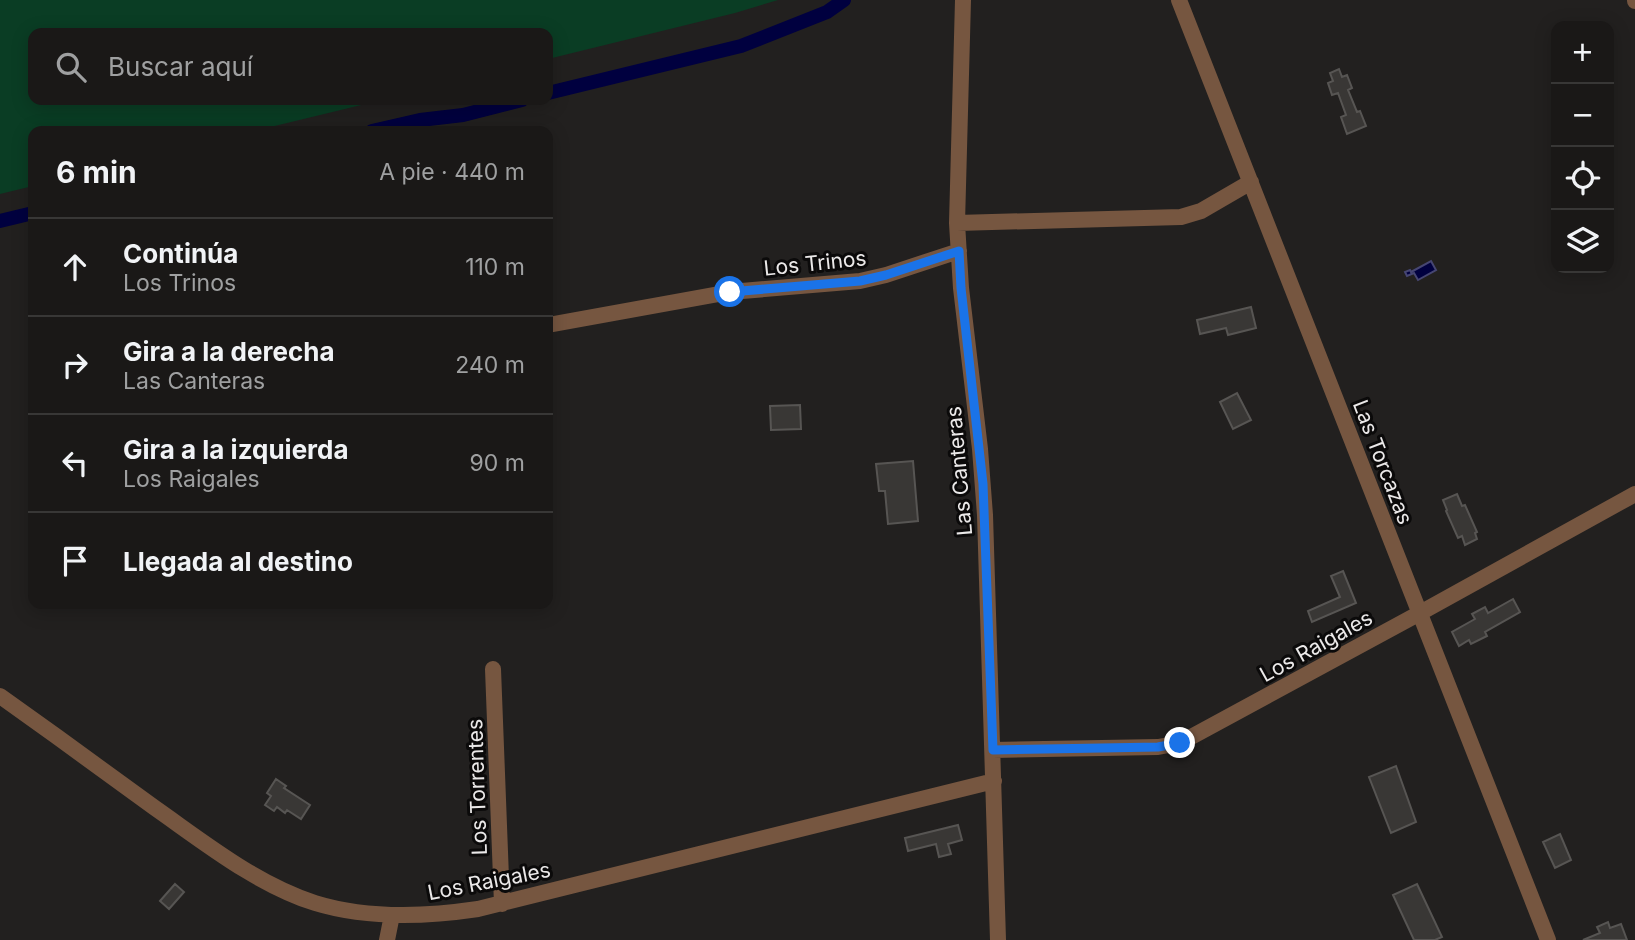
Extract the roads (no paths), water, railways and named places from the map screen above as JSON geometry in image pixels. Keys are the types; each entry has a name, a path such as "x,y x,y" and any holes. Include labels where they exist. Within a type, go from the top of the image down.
{"street":[{"name":"Las Canteras","path":"963,0 957,223 961,288 983,484 998,940"},
{"name":"Las Torcazas","path":"1179,0 1548,940"},
{"path":"957,223 1181,217 1201,211 1251,182"},
{"name":"Los Trinos","path":"553,324 730,292 860,281 959,251"},
{"name":"Los Raigales","path":"993,750 1158,747 1180,743 1635,495"},
{"name":"Los Torrentes","path":"493,669 502,904"},
{"name":"Los Raigales","path":"0,696 202,842 252,873 315,903 345,910 392,915 453,913 502,904 994,781"},
{"path":"387,940 392,915"}],"waterway":[{"path":"553,92 741,46 827,12 844,0"},
{"path":"394,126 463,115 502,105"},
{"path":"0,221 28,214"}]}
